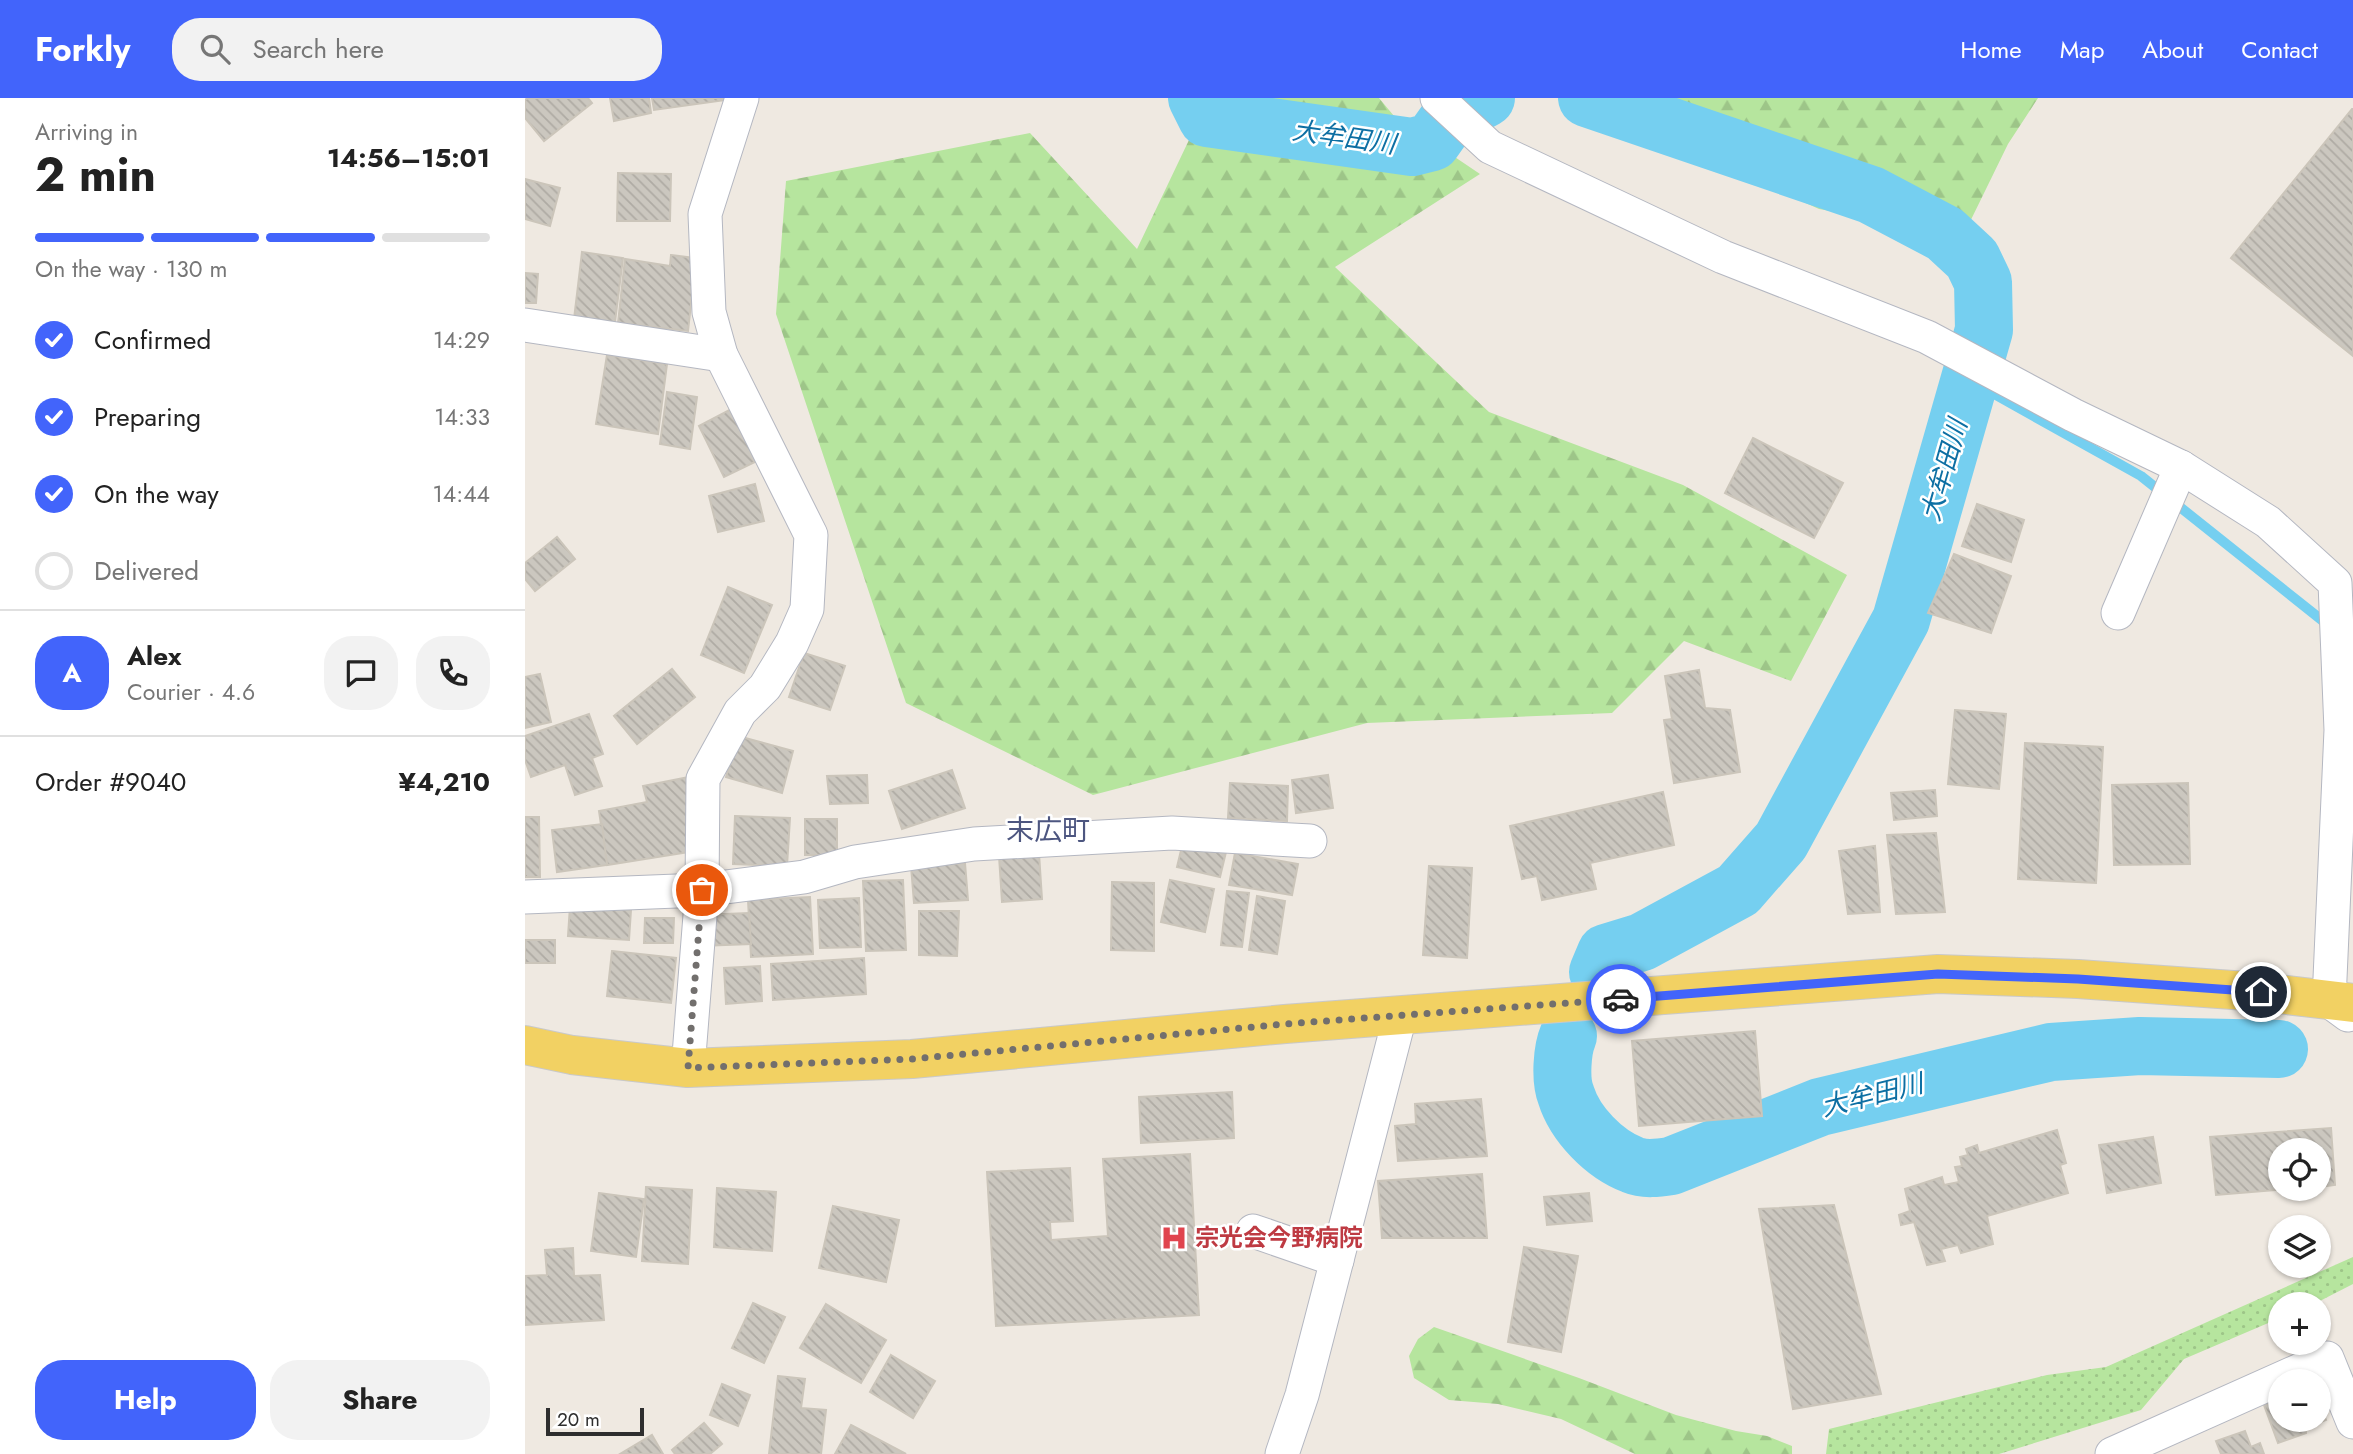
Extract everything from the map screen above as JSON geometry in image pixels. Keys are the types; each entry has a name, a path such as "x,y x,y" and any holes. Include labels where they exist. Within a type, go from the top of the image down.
{"main road":[{"path":"525,1045 572,1055 688,1068 912,1059 1272,1025 1938,974 2078,979 2261,992 2345,1007"}],"street":[{"path":"688,1068 702,890 703,779 740,712 765,687 792,643 807,609 811,535 721,355 709,312 705,214 742,98"},
{"path":"1437,98 1490,147 1723,257 1927,337 2073,415 2181,467 2268,522 2335,583 2341,730 2345,1007"},
{"path":"525,325 721,355"},
{"path":"2118,613 2181,467"},
{"path":"525,897 702,890 804,877 855,862 974,844 1172,834 1310,841"},
{"path":"1282,1454 1302,1395 1400,1016"},
{"path":"1253,1231 1337,1260"},
{"path":"2112,1454 2327,1358 2353,1422"}],"green space":[{"path":"1209,98 1379,98 1394,116 1480,174 1335,267 1489,412 1683,485 1847,575 1791,681 1684,641 1612,713 1367,723 1093,795 906,703 776,314 786,181 1030,133 1137,249"},
{"path":"1574,98 2038,98 2008,144 1964,234 1819,209"},
{"path":"2353,1257 2353,1284 2331,1295 2331,1292 2274,1292 2306,1278 2331,1278 2331,1267"},
{"path":"2268,1295 2268,1323 2184,1359 2141,1410 1999,1454 1826,1454 1829,1429 2047,1375 2106,1367"},
{"path":"1434,1327 1676,1415 1767,1436 1792,1446 1792,1454 1635,1454 1561,1419 1498,1404 1449,1400 1414,1378 1409,1356 1418,1339"}],"building":[{"path":"588,98 592,103 544,141 525,118 525,100"},
{"path":"610,98 649,98 651,113 614,121"},
{"path":"652,98 726,98 726,100 654,110"},
{"path":"2353,109 2353,356 2231,258"},
{"path":"618,173 671,174 670,221 617,221"},
{"path":"525,179 560,188 550,226 525,219"},
{"path":"582,252 623,258 615,322 574,319"},
{"path":"671,255 696,258 688,331 618,323 625,259 670,266"},
{"path":"525,273 538,274 536,303 525,303"},
{"path":"607,355 667,364 658,434 596,424"},
{"path":"667,392 697,397 690,449 660,444"},
{"path":"735,407 761,459 724,477 699,426"},
{"path":"1753,438 1843,483 1814,538 1725,493"},
{"path":"755,484 764,521 718,532 709,496"},
{"path":"1977,504 2024,520 2011,562 1962,546"},
{"path":"557,537 575,559 535,591 525,579 525,563"},
{"path":"1954,554 2011,576 1991,633 1928,613"},
{"path":"728,587 772,605 744,673 701,655"},
{"path":"804,653 845,666 830,710 789,697"},
{"path":"672,669 695,697 637,744 614,716"},
{"path":"1699,670 1705,708 1730,710 1740,772 1674,783 1664,720 1672,719 1665,676"},
{"path":"540,674 551,722 525,728 525,677"},
{"path":"1955,710 2006,714 1999,789 1948,784"},
{"path":"589,714 603,754 592,758 602,786 575,795 565,765 531,777 525,760 525,736"},
{"path":"738,736 793,751 782,793 726,777"},
{"path":"2025,743 2103,747 2096,883 2018,879"},
{"path":"952,770 965,808 902,829 889,791"},
{"path":"867,775 868,803 830,804 827,776"},
{"path":"1328,775 1333,808 1296,813 1292,780"},
{"path":"689,777 702,850 607,865 599,811 647,802 643,786"},
{"path":"1230,783 1288,786 1287,821 1228,818"},
{"path":"2188,783 2190,864 2114,865 2112,785"},
{"path":"1935,790 1937,816 1894,820 1891,793"},
{"path":"1663,792 1674,845 1590,863 1596,889 1542,900 1537,876 1522,879 1510,826"},
{"path":"735,816 790,818 787,866 733,864"},
{"path":"525,817 539,817 540,877 525,877"},
{"path":"805,819 837,819 837,855 805,855"},
{"path":"602,824 607,865 557,872 552,830"},
{"path":"1936,833 1945,912 1896,914 1887,835"},
{"path":"1183,842 1226,852 1220,877 1177,867"},
{"path":"1875,846 1880,912 1848,914 1839,851"},
{"path":"1039,853 1042,899 1002,902 999,856"},
{"path":"1235,853 1298,864 1292,895 1229,885"},
{"path":"965,863 968,900 914,903 911,866"},
{"path":"1429,866 1472,868 1467,958 1423,955"},
{"path":"903,880 906,950 866,951 863,881"},
{"path":"1170,880 1214,889 1205,932 1161,922"},
{"path":"1112,882 1154,883 1154,951 1111,950"},
{"path":"1227,891 1249,893 1242,947 1221,945"},
{"path":"1257,896 1285,901 1277,954 1249,950"},
{"path":"810,897 813,954 751,957 748,900"},
{"path":"859,898 861,947 820,948 818,900"},
{"path":"570,906 631,910 629,940 568,936"},
{"path":"919,911 959,911 957,956 919,955"},
{"path":"749,913 751,944 700,946 699,915"},
{"path":"645,918 674,918 673,943 644,943"},
{"path":"525,940 555,940 555,963 525,963"},
{"path":"612,951 676,958 671,1003 607,996"},
{"path":"864,958 866,994 773,1000 771,964"},
{"path":"760,966 762,1001 726,1004 724,968"},
{"path":"1755,1031 1762,1116 1639,1126 1632,1041"},
{"path":"1232,1092 1234,1138 1141,1143 1139,1097"},
{"path":"1481,1099 1487,1156 1398,1161 1395,1126 1416,1124 1415,1104"},
{"path":"2331,1128 2335,1185 2331,1186 2331,1138 2268,1138 2268,1191 2216,1195 2210,1137"},
{"path":"2057,1130 2066,1163 2060,1165 2068,1193 1987,1216 1993,1244 1961,1253 1958,1245 1941,1249 1945,1261 1927,1265 1914,1222 1901,1225 1899,1215 1910,1211 1905,1189 1942,1177 1944,1185 1959,1182 1955,1167 1962,1166 1960,1157 1968,1155 1966,1149 1977,1145 1979,1153"},
{"path":"2153,1137 2161,1183 2107,1193 2099,1145"},
{"path":"1190,1154 1199,1315 996,1326 987,1172 1070,1168 1073,1221 1050,1222 1051,1240 1108,1236 1103,1159"},
{"path":"1482,1174 1487,1238 1382,1238 1378,1181"},
{"path":"646,1187 692,1190 688,1264 642,1261"},
{"path":"717,1188 776,1192 772,1251 714,1247"},
{"path":"599,1193 644,1199 636,1257 591,1251"},
{"path":"1589,1193 1592,1221 1547,1225 1544,1197"},
{"path":"1834,1205 1881,1394 1793,1409 1759,1209"},
{"path":"833,1206 899,1220 886,1282 819,1268"},
{"path":"1524,1247 1578,1256 1561,1352 1508,1342"},
{"path":"573,1248 574,1276 600,1275 604,1320 525,1325 525,1276 547,1275 545,1250"},
{"path":"753,1303 785,1317 764,1363 732,1348"},
{"path":"826,1304 886,1340 861,1383 800,1348"},
{"path":"891,1355 935,1381 913,1418 870,1392"},
{"path":"778,1376 805,1379 801,1408 826,1410 821,1454 769,1454"},
{"path":"722,1384 750,1395 738,1426 710,1415"},
{"path":"704,1423 722,1444 710,1454 675,1454 672,1450"},
{"path":"851,1425 906,1454 835,1454"},
{"path":"2245,1431 2251,1447 2260,1443 2264,1454 2221,1454 2216,1441"},
{"path":"2274,1432 2306,1432 2306,1433 2278,1443"},
{"path":"652,1435 663,1454 620,1454"}],"waterway":[{"name":"大牟田川","path":"1197,98 1207,118 1412,147 1432,142 1449,118 1486,98"},
{"name":"大牟田川","path":"1587,98 1871,195 1945,234 1972,259 1983,282 1984,330 1901,620 1781,841 1738,890 1642,942 1606,953 1598,972"},
{"path":"1969,380 2141,476 2328,625"},
{"name":"大牟田川","path":"1568,1036 1562,1073 1566,1095 1576,1117 1592,1137 1612,1154 1633,1165 1647,1168 1671,1166 1820,1107 2051,1052 2140,1046 2279,1049"}],"way so far":[{"path":"702,890 688,1068 912,1059 1285,1024 1621,999"}],"place":[{"name":"宗光会今野病院","path":"1174,1238"}],"district":[{"name":"末広町","path":"1048,830"}],"route":[{"path":"1621,999 1938,974 2078,979 2261,992"}]}
